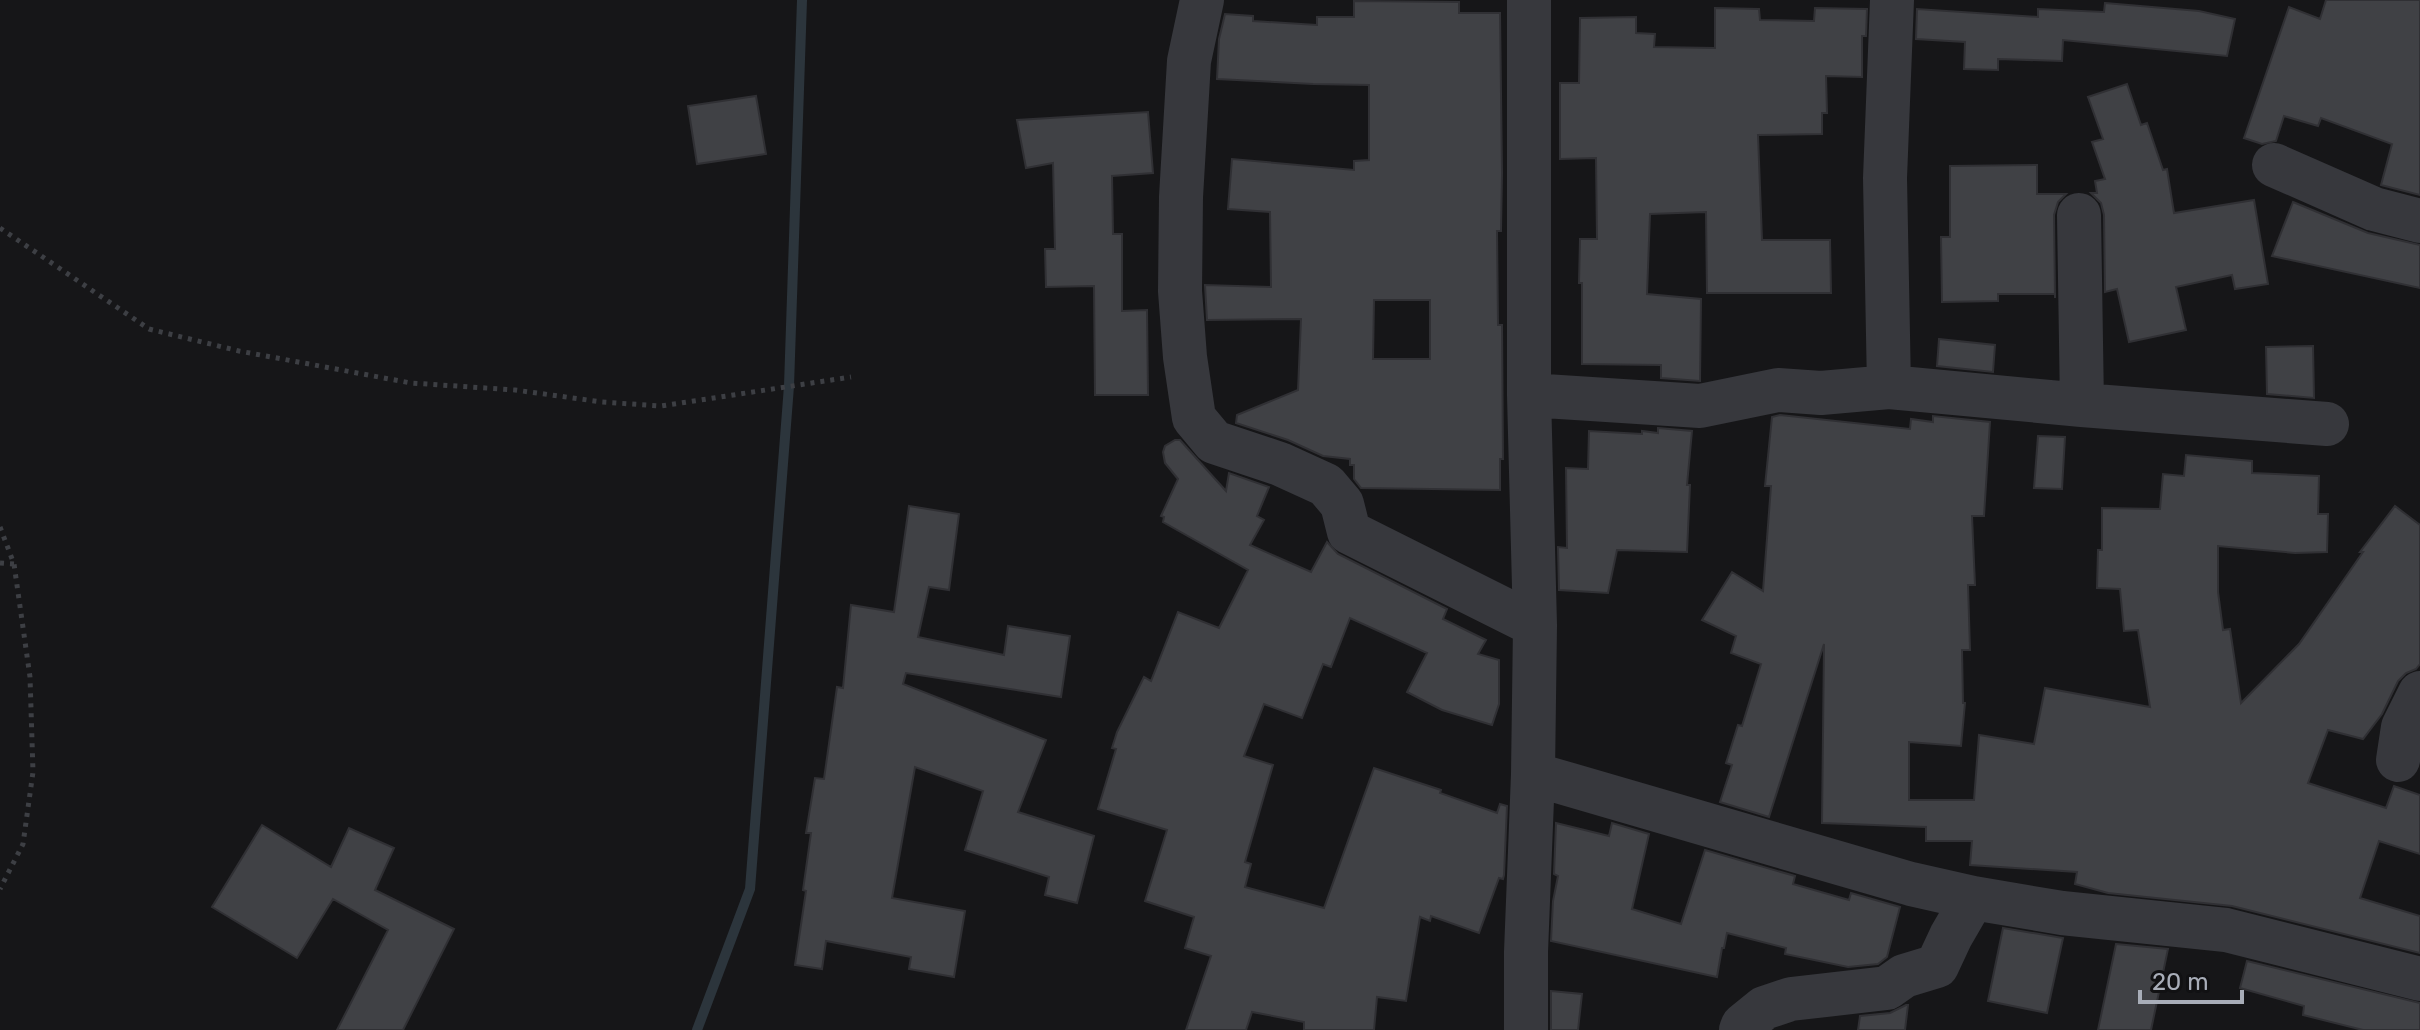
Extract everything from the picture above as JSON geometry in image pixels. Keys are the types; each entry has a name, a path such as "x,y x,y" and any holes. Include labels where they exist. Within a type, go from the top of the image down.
{"street":[{"path":"1202,0 1189,61 1181,197 1180,291 1194,418 1214,442 1280,464 1326,485 1342,504 1349,532 1535,625"},
{"path":"1526,1030 1535,625 1529,395 1529,0"},
{"path":"1889,387 1885,178 1892,0"},
{"path":"2274,165 2374,209 2420,221"},
{"path":"2079,215 2082,405"},
{"path":"1529,395 1700,406 1778,390 1821,393 1889,387 2327,424"},
{"path":"2398,760 2403,727 2420,693"},
{"path":"1533,774 1911,884 2062,913 2226,930 2420,979"},
{"path":"1741,1030 1764,1008 1791,999 1887,988 1904,976 1937,966 1973,898"}],"path":[{"path":"0,228 149,329 239,351 411,383 515,390 602,402 661,406 851,377"},
{"path":"0,527 14,564 30,677 33,772 23,844 0,889"},
{"path":"0,563 14,564"}],"building":[{"path":"2326,0 2420,0 2420,195 2381,185 2392,144 2321,118 2318,126 2284,116 2276,141 2262,144 2244,138 2289,7 2320,19"},
{"path":"1354,1 1459,2 1459,13 1500,13 1502,173 1501,231 1497,231 1498,325 1502,325 1503,459 1500,459 1500,490 1361,488 1354,479 1354,465 1350,465 1350,459 1323,456 1288,440 1236,423 1237,415 1298,390 1301,319 1207,320 1205,285 1271,287 1270,212 1228,209 1232,159 1354,170 1354,161 1369,160 1369,85 1217,79 1219,39 1225,14 1253,16 1253,21 1317,25 1317,17 1354,17","holes":["1374,300 1430,300 1430,359 1373,359"]},
{"path":"2105,3 2199,11 2235,19 2227,56 2063,40 2062,61 1998,59 1998,70 1964,69 1965,42 1916,39 1917,9 2038,17 2038,9 2104,12"},
{"path":"1715,8 1759,9 1760,20 1814,21 1815,8 1867,9 1866,36 1862,36 1862,77 1826,76 1827,113 1822,113 1822,134 1758,135 1762,240 1830,240 1831,293 1707,293 1706,212 1650,214 1647,294 1701,299 1700,381 1661,378 1661,365 1582,364 1580,239 1597,239 1596,158 1560,159 1560,83 1579,83 1580,18 1636,17 1636,33 1655,34 1654,47 1715,48"},
{"path":"2127,84 2141,125 2147,123 2163,170 2167,169 2174,213 2254,200 2268,284 2235,289 2232,275 2176,287 2186,330 2129,342 2117,289 2105,292 2104,215 2101,203 2091,193 2097,193 2095,181 2105,179 2092,142 2103,139 2088,97"},
{"path":"756,96 766,154 697,164 688,106"},
{"path":"1148,112 1153,173 1112,176 1113,234 1122,234 1122,311 1147,310 1148,395 1095,395 1094,286 1046,287 1045,249 1055,249 1053,163 1026,168 1017,120"},
{"path":"2037,165 2037,194 2066,194 2058,202 2054,215 2055,294 1998,294 1998,301 1942,302 1941,237 1950,237 1950,166"},
{"path":"2293,202 2368,233 2420,245 2420,288 2272,256"},
{"path":"1939,339 1995,345 1993,372 1937,366"},
{"path":"2313,346 2314,398 2267,394 2266,347"},
{"path":"1780,415 1910,429 1911,419 1933,422 1933,416 1990,422 1984,516 1972,516 1975,585 1968,585 1970,650 1962,650 1965,703 1961,746 1909,742 1909,800 1974,800 1979,735 2034,744 2045,688 2150,707 2138,630 2124,631 2120,589 2097,588 2098,550 2102,550 2102,508 2160,509 2163,474 2184,476 2186,455 2252,461 2252,473 2319,476 2318,514 2328,514 2327,552 2295,553 2218,546 2218,592 2223,630 2230,629 2241,703 2299,644 2363,552 2360,552 2395,506 2420,525 2420,664 2398,681 2382,714 2363,739 2328,730 2308,783 2386,808 2394,786 2420,795 2420,854 2379,841 2360,898 2420,916 2420,953 2232,906 2108,893 2075,884 2077,872 1970,865 1972,841 1926,841 1926,827 1822,823 1824,644 1769,817 1720,802 1732,765 1726,763 1738,725 1742,726 1761,664 1731,653 1736,636 1702,620 1732,572 1763,591 1771,486 1765,486 1772,417"},
{"path":"1658,428 1692,431 1687,485 1690,485 1687,552 1617,550 1608,593 1559,590 1558,547 1567,548 1566,468 1588,469 1589,431 1642,434 1642,431 1658,433"},
{"path":"2038,436 2065,437 2062,489 2034,488"},
{"path":"1180,440 1226,491 1229,473 1269,487 1257,516 1264,520 1250,545 1311,572 1327,542 1338,554 1447,609 1443,619 1486,640 1478,654 1499,660 1499,704 1492,725 1442,710 1407,692 1427,653 1350,618 1331,667 1323,664 1302,718 1264,704 1244,756 1273,765 1245,862 1251,864 1245,887 1324,908 1374,768 1497,813 1500,804 1507,806 1504,875 1503,879 1499,878 1479,933 1431,916 1430,921 1420,917 1406,1001 1377,997 1374,1030 1304,1030 1304,1022 1252,1012 1246,1030 1186,1030 1211,956 1185,948 1194,917 1145,901 1167,830 1098,809 1116,749 1112,748 1117,732 1144,677 1151,681 1178,612 1219,628 1248,570 1163,522 1164,517 1161,516 1178,479 1165,463 1163,452 1165,446"},
{"path":"909,506 959,514 949,590 929,587 918,637 1004,655 1008,626 1070,636 1061,697 906,673 903,684 1046,740 1018,812 1094,836 1077,903 1045,895 1049,877 965,850 983,791 915,767 892,898 965,911 954,977 909,969 911,957 826,941 822,969 795,965 811,833 806,833 815,778 824,779 837,687 843,688 851,605 894,612"},
{"path":"1556,823 1609,836 1612,823 1649,834 1632,909 1681,924 1705,850 1795,876 1793,884 1849,900 1851,893 1900,907 1887,957 1878,964 1848,967 1785,954 1786,948 1727,933 1717,977 1551,941 1558,876 1554,874"},
{"path":"262,825 331,867 349,828 394,848 375,890 454,929 403,1030 337,1030 388,930 333,899 297,958 212,907"},
{"path":"2003,928 2063,938 2047,1013 1988,1001"},
{"path":"2116,944 2168,949 2151,1030 2098,1030"},
{"path":"2247,961 2420,1003 2420,1030 2363,1030 2303,1015 2304,1006 2240,988"},
{"path":"1551,991 1582,994 1578,1030 1551,1030"},
{"path":"1906,1005 1905,1030 1858,1030 1860,1016 1890,1013"}],"waterway":[{"path":"697,1030 750,889 789,386 802,0"}]}
